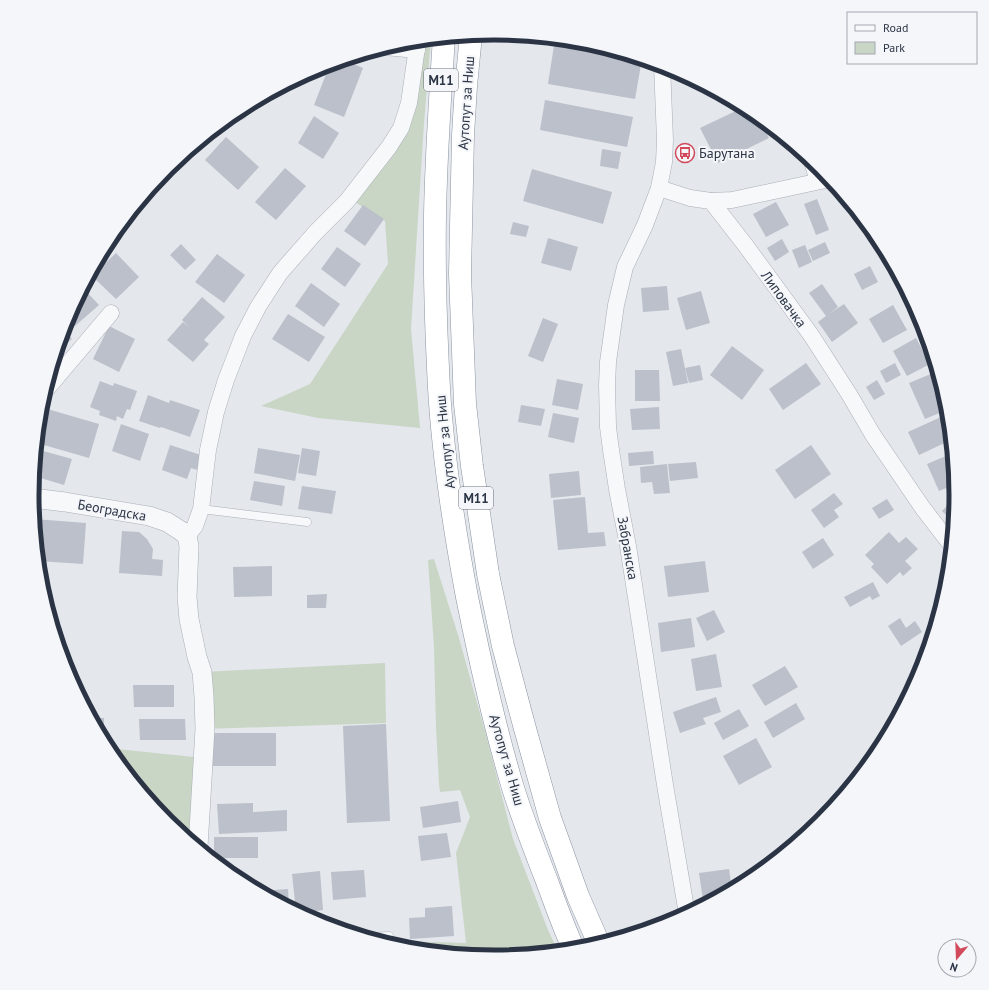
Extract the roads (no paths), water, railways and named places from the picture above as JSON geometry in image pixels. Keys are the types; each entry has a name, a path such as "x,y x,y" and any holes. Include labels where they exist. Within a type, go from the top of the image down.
{"highway":[{"name":"Аутопут за Ниш","path":"471,40 464,128 460,274 465,404 472,466 488,574 503,646 550,818 578,896 597,939"},
{"name":"Аутопут за Ниш","path":"444,42 435,216 435,287 439,389 449,489 473,628 498,732 514,790 572,944"}],"street":[{"path":"198,841 205,729 204,697 202,672 197,657 189,619 187,597 189,546 186,536 195,526 201,509 208,450 215,418 226,380 243,336 258,307 280,273 315,233 347,201 389,147 401,128 409,103 417,46"},
{"path":"662,72 665,155 659,188 700,200 732,200 762,192 823,180"},
{"name":"Забранска","path":"659,188 648,218 625,267 610,336 606,385 611,450 628,546 686,908"},
{"name":"Липовачка","path":"711,201 811,335 849,394 873,435 922,508 947,540"},
{"path":"54,380 111,313"},
{"name":"Београдска","path":"39,499 149,516 167,522 186,536"}],"lane":[{"path":"809,166 814,182"},
{"path":"201,509 307,522"},
{"path":"382,936 389,936"}],"place":[{"name":"Барутана","path":"685,153"}]}
